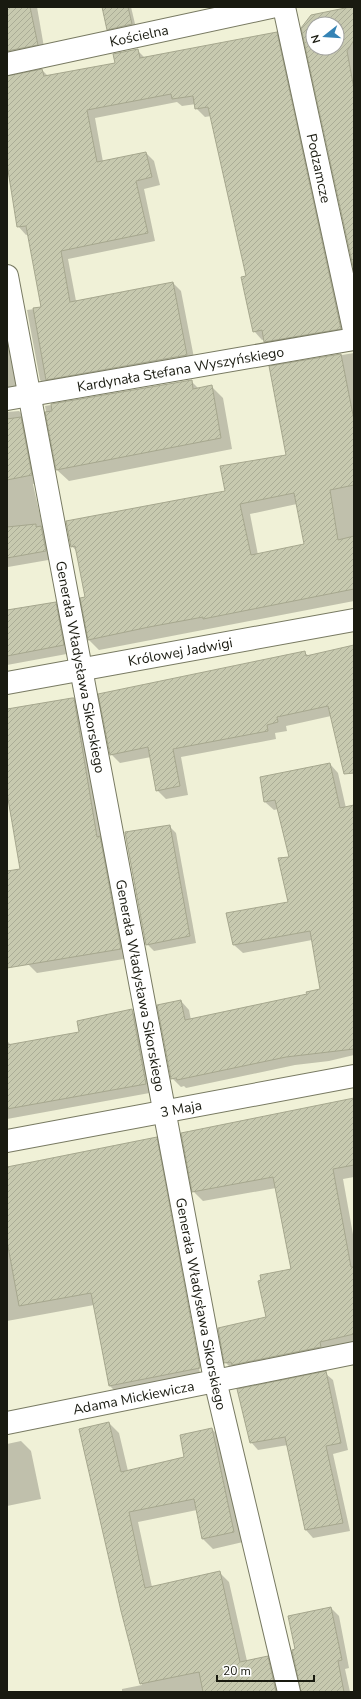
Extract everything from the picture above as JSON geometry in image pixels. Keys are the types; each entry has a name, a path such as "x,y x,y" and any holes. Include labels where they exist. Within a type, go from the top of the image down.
{"street":[{"name":"Kościelna","path":"7,64 271,7"},
{"name":"Podzamcze","path":"284,7 354,330"},
{"name":"Generała Władysława Sikorskiego","path":"7,276 82,670 163,1112 215,1380 289,1692"},
{"name":"Kardynała Stefana Wyszyńskiego","path":"7,399 354,339"},
{"name":"Królowej Jadwigi","path":"7,683 354,620"},
{"name":"3 Maja","path":"7,1141 354,1076"},
{"name":"Adama Mickiewicza","path":"7,1423 354,1353"}],"building":[{"path":"7,7 30,7 38,45 7,51"},
{"path":"102,7 128,7 132,24 107,30"},
{"path":"354,7 354,40 347,51 354,89 354,271 307,56 345,56 345,16 310,16"},
{"path":"305,23 305,46 301,28"},
{"path":"277,32 341,329 264,342 262,330 253,332 241,277 246,276 208,107 195,109 193,96 172,99 171,94 87,110 97,162 146,152 152,177 136,181 148,233 61,251 70,302 173,282 187,355 46,380 33,308 41,307 26,226 17,227 7,164 7,76 42,69 44,76 115,63 113,54 138,49 140,58"},
{"path":"341,354 354,420 354,485 330,490 338,540 354,536 354,589 203,619 203,617 149,627 88,640 80,598 85,597 75,546 71,547 66,521 225,491 220,466 286,455 269,366","holes":["294,493 304,544 251,555 240,504"]},
{"path":"192,380 193,389 212,385 221,438 56,470 45,412 52,411 51,404"},
{"path":"21,417 32,475 7,480 7,419"},
{"path":"36,524 36,527 41,526 46,551 7,558 7,527"},
{"path":"56,602 64,645 7,656 7,610"},
{"path":"354,645 354,773 344,774 328,706 277,717 278,722 267,725 268,731 173,749 180,786 156,791 148,747 110,755 98,694 305,651 306,656"},
{"path":"74,698 97,837 100,836 121,949 7,968 7,871 20,869 7,793 7,709"},
{"path":"330,763 340,808 354,805 354,1049 286,1057 177,1080 176,1078 171,1079 157,1005 181,1000 185,1020 307,994 306,992 320,989 310,931 233,945 226,913 288,902 278,858 289,857 275,800 264,802 260,777"},
{"path":"170,825 190,936 146,945 125,832"},
{"path":"132,1009 146,1084 7,1109 7,1045 79,1032 77,1021"},
{"path":"354,1098 354,1165 333,1169 351,1267 354,1267 354,1334 320,1342 321,1347 232,1365 231,1362 224,1363 218,1328 266,1317 258,1281 261,1280 260,1275 291,1269 273,1177 192,1192 181,1133"},
{"path":"157,1137 200,1368 109,1386 91,1293 19,1306 7,1241 7,1167"},
{"path":"326,1371 341,1443 326,1446 343,1523 305,1530 285,1437 250,1443 237,1389"},
{"path":"109,1422 121,1472 184,1457 180,1435 212,1428 234,1532 202,1539 194,1499 129,1512 145,1588 220,1571 240,1662 268,1656 276,1692 203,1692 199,1672 140,1684 121,1611 79,1429"},
{"path":"331,1607 342,1660 338,1661 344,1692 301,1692 292,1650 295,1649 288,1616"}]}
